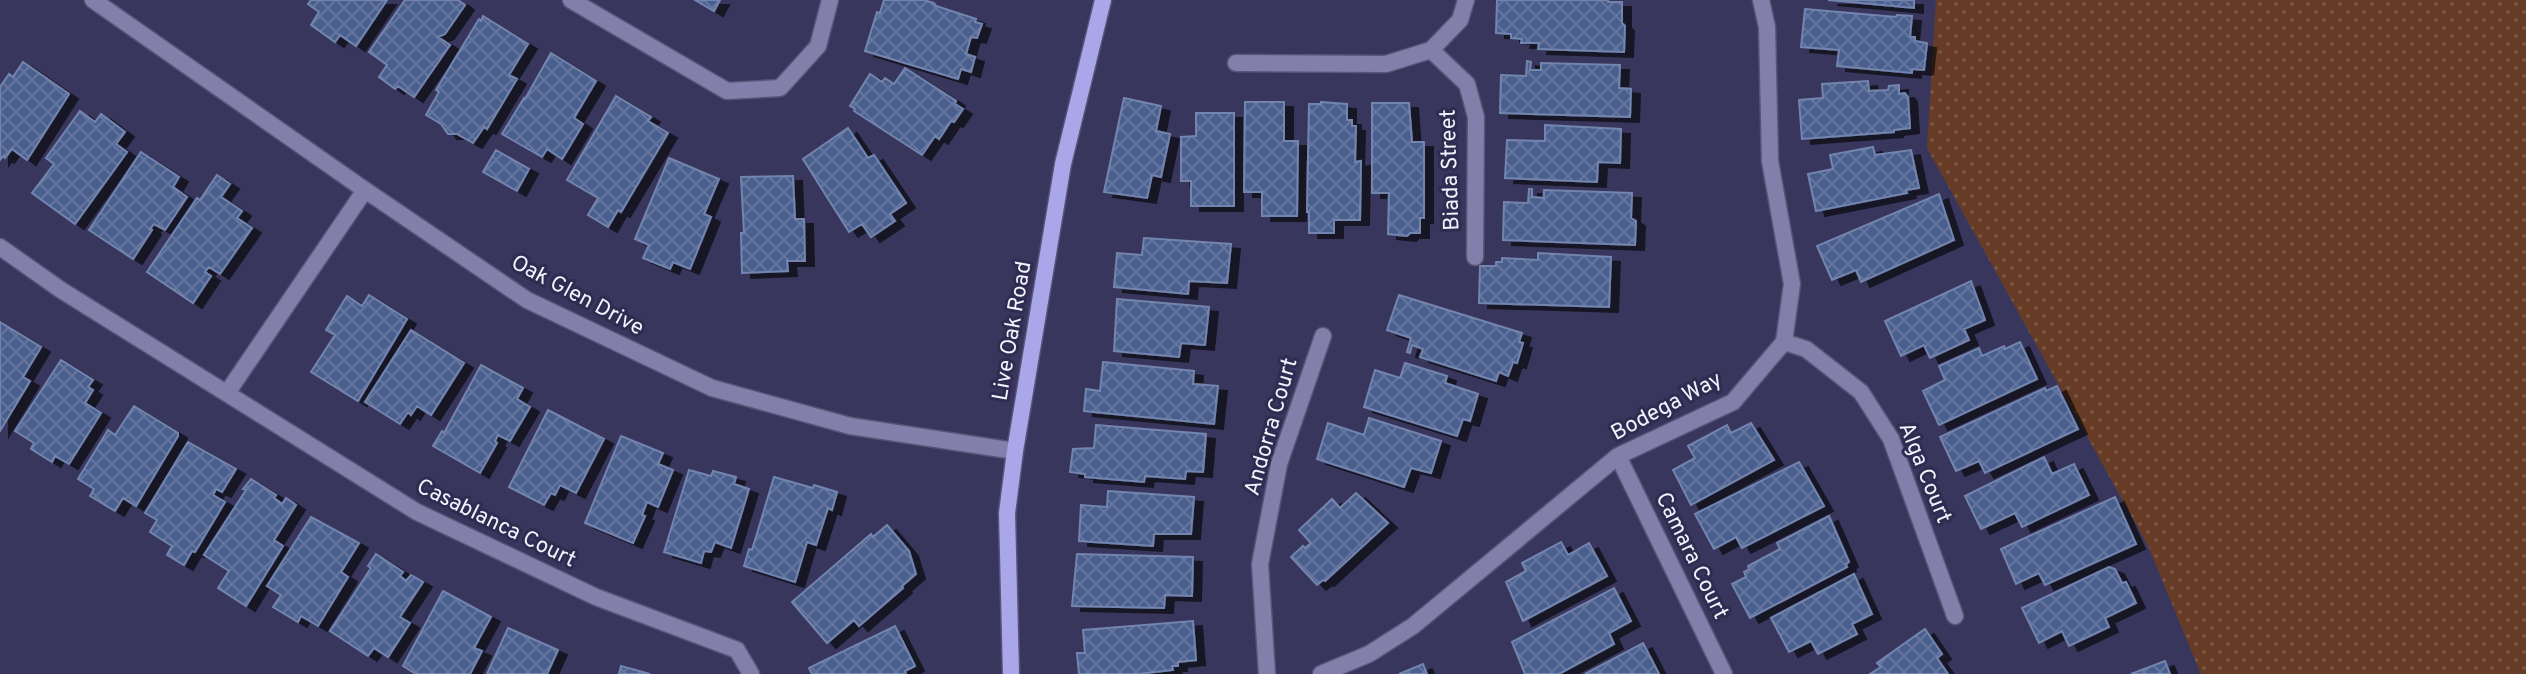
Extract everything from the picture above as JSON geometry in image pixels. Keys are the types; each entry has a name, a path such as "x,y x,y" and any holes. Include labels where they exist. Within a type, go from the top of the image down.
{"street":[{"name":"Oak Glen Drive","path":"93,0 527,300 712,388 850,426 1015,451"},
{"path":"571,0 727,91 780,88 818,46 830,0"},
{"name":"Live Oak Road","path":"1011,674 1007,513 1015,451 1063,164 1103,0"},
{"path":"1236,63 1386,64 1431,50 1460,20 1466,0"},
{"path":"1761,0 1767,27 1770,161 1792,284 1784,342"},
{"name":"Biada Street","path":"1431,50 1467,84 1476,117 1475,257"},
{"path":"227,393 365,190"},
{"name":"Casablanca Court","path":"0,247 61,290 417,512 596,597 737,650 751,674"},
{"name":"Andorra Court","path":"1267,674 1260,564 1279,464 1323,336"},
{"name":"Bodega Way","path":"1321,674 1369,654 1413,626 1618,456 1733,402 1784,342"},
{"name":"Alga Court","path":"1784,342 1806,349 1861,392 1891,439 1955,616"},
{"name":"Camara Court","path":"1618,456 1724,674"}],"shaded area":[{"path":"1936,0 2526,0 2526,674 2201,674 2148,546 1927,148"}],"building":[{"path":"311,0 387,0 356,46 340,35 335,42 311,25 319,12 308,4"},
{"path":"405,0 458,0 465,5 445,34 438,37 450,45 414,97 398,86 395,89 379,77 387,65 369,52"},
{"path":"695,0 720,0 714,11"},
{"path":"884,0 924,0 976,19 975,22 982,24 977,38 971,37 966,54 975,57 971,72 961,69 958,79 865,51"},
{"path":"1497,0 1622,2 1624,52 1538,49 1539,43 1521,43 1522,39 1511,38 1511,34 1496,33"},
{"path":"1828,0 1914,0 1914,8"},
{"path":"1805,9 1912,16 1910,37 1927,43 1924,70 1912,69 1912,73 1837,66 1839,50 1801,47"},
{"path":"483,16 528,44 509,75 517,79 487,129 484,127 473,143 457,134 448,134 441,124 426,115 439,92 436,90"},
{"path":"551,53 596,81 574,118 583,124 562,159 547,149 542,157 502,134"},
{"path":"1527,61 1531,62 1530,70 1541,70 1541,63 1620,65 1619,88 1631,89 1630,117 1500,113 1501,75 1526,76"},
{"path":"23,62 69,94 27,160 12,149 0,160 0,87 9,74 13,77"},
{"path":"905,68 956,101 955,104 963,109 939,139 935,136 922,155 850,106 870,74 882,82 885,78 894,84"},
{"path":"1868,81 1869,91 1888,90 1889,86 1899,85 1899,94 1905,93 1908,97 1910,128 1802,139 1799,100 1823,98 1822,84"},
{"path":"616,96 651,117 648,121 668,133 621,212 618,210 608,227 588,215 598,198 567,180"},
{"path":"1124,98 1161,106 1156,131 1170,134 1161,177 1152,175 1147,198 1104,192"},
{"path":"1245,102 1284,102 1284,141 1298,141 1297,216 1262,216 1262,192 1244,192"},
{"path":"1372,103 1409,103 1412,142 1424,142 1424,218 1420,218 1420,233 1407,236 1388,234 1389,193 1372,193"},
{"path":"1309,104 1347,104 1347,120 1352,120 1352,126 1356,126 1355,162 1361,161 1360,220 1334,220 1334,233 1309,233"},
{"path":"80,111 95,122 101,114 125,132 116,144 127,152 75,224 32,193 54,164 46,158"},
{"path":"1196,113 1234,113 1234,206 1191,206 1191,181 1181,181 1181,137 1196,136"},
{"path":"1545,125 1621,129 1620,163 1598,162 1597,182 1505,178 1507,140 1545,141"},
{"path":"848,128 868,158 874,155 906,203 890,214 895,221 871,237 862,224 849,232 803,159"},
{"path":"1873,147 1875,155 1911,150 1919,188 1816,211 1808,174 1833,169 1830,155"},
{"path":"496,150 529,169 517,191 483,172"},
{"path":"141,152 179,177 173,187 187,197 165,230 154,224 133,259 89,230"},
{"path":"669,158 719,179 704,214 711,217 690,269 673,262 670,269 643,258 649,245 635,239"},
{"path":"217,175 230,184 221,197 242,211 237,218 252,228 220,274 209,267 205,272 211,276 193,303 147,272 197,198 200,200"},
{"path":"793,176 795,219 804,219 805,261 787,261 788,271 742,273 741,233 744,233 741,177"},
{"path":"1529,189 1532,189 1532,197 1544,198 1544,190 1632,193 1631,218 1636,221 1635,245 1503,240 1504,202 1528,203"},
{"path":"1939,194 1954,240 1861,282 1856,270 1832,280 1817,246"},
{"path":"1144,238 1231,244 1227,283 1189,281 1188,294 1114,287 1117,253 1142,255"},
{"path":"1538,253 1611,257 1609,307 1479,303 1480,266 1496,266 1502,258 1538,260"},
{"path":"1971,281 1985,320 1964,329 1969,340 1930,358 1924,345 1901,356 1885,321"},
{"path":"369,295 407,319 358,401 311,372 335,335 326,330 347,296 362,306"},
{"path":"1399,295 1522,333 1519,342 1523,343 1517,363 1513,362 1508,376 1499,372 1496,381 1420,357 1423,349 1412,345 1410,353 1407,352 1411,338 1387,330"},
{"path":"1117,299 1209,307 1205,345 1181,343 1179,357 1114,351"},
{"path":"0,322 41,347 23,377 30,381 0,431"},
{"path":"411,330 464,363 431,415 417,406 411,415 408,412 400,424 365,402"},
{"path":"2020,342 2037,379 1939,425 1923,391 1945,380 1939,366 1979,348 1982,356"},
{"path":"61,360 93,380 88,387 93,390 85,403 101,413 69,464 55,456 52,462 31,449 34,443 15,431"},
{"path":"1103,362 1194,371 1193,384 1218,386 1214,424 1084,411 1086,389 1100,391"},
{"path":"1405,363 1447,376 1445,383 1478,394 1470,421 1463,419 1457,436 1364,407 1375,370 1400,378"},
{"path":"481,365 523,388 517,399 530,407 510,441 498,435 497,443 480,473 433,446 442,431 444,433"},
{"path":"2057,386 2078,429 1985,473 1979,461 1956,471 1940,437 2045,388 2046,391"},
{"path":"134,406 178,433 178,436 136,506 123,498 115,511 90,496 94,489 78,479 108,430 115,435"},
{"path":"548,410 604,439 576,493 560,485 544,505 509,487"},
{"path":"1369,418 1441,441 1431,473 1411,468 1404,487 1317,459 1328,423 1364,435"},
{"path":"1751,423 1774,460 1691,505 1673,470 1695,458 1688,446 1727,425 1731,433"},
{"path":"1096,425 1206,434 1203,472 1186,471 1185,479 1145,476 1144,482 1085,477 1085,474 1070,472 1073,449 1094,448"},
{"path":"621,436 663,453 658,464 673,470 658,507 647,502 642,515 645,516 633,543 585,523"},
{"path":"188,442 236,469 222,492 216,489 213,495 225,502 184,565 167,555 172,546 150,532 157,520 145,513"},
{"path":"2044,457 2052,474 2074,464 2089,495 2022,527 2015,513 1981,529 1965,496"},
{"path":"1799,462 1824,506 1742,548 1736,537 1714,549 1695,514"},
{"path":"689,470 711,476 713,471 736,477 734,484 749,489 731,548 715,542 711,552 704,551 701,563 664,552"},
{"path":"774,477 837,492 832,510 828,508 816,545 807,542 795,582 744,566 749,549 752,550"},
{"path":"251,479 276,495 274,498 282,504 286,498 296,505 274,540 283,546 246,606 218,588 229,571 204,555"},
{"path":"1108,491 1194,497 1191,534 1154,534 1153,546 1079,541 1081,505 1107,507"},
{"path":"1356,493 1388,523 1317,585 1291,557 1311,543 1299,530 1332,499 1340,508"},
{"path":"2115,497 2136,544 2045,585 2039,573 2016,584 2001,549"},
{"path":"1829,516 1849,562 1847,567 1750,618 1732,584 1746,577 1744,572 1749,569 1748,566 1780,549 1777,543"},
{"path":"311,517 359,543 341,572 348,577 318,626 301,616 298,622 273,607 281,595 267,586"},
{"path":"887,525 909,551 916,574 859,626 854,620 827,643 792,602 871,534 873,537"},
{"path":"1561,542 1568,555 1589,543 1607,576 1523,621 1506,582 1526,571 1522,563"},
{"path":"376,554 403,572 400,576 406,581 411,575 423,582 400,617 410,623 388,657 374,648 368,656 330,631 371,568 368,566"},
{"path":"1077,554 1193,557 1192,596 1165,595 1164,608 1072,606"},
{"path":"2109,567 2115,569 2122,583 2126,582 2136,603 2105,618 2109,627 2069,646 2062,631 2039,643 2022,608"},
{"path":"1854,574 1872,614 1852,624 1857,634 1818,654 1811,641 1789,652 1771,618"},
{"path":"1614,588 1631,621 1609,633 1614,644 1559,674 1525,674 1512,642"},
{"path":"443,591 491,617 474,648 482,651 470,674 416,674 403,666"},
{"path":"1193,621 1196,660 1178,662 1178,666 1172,666 1173,670 1138,674 1079,674 1077,653 1085,653 1083,630"},
{"path":"895,626 915,666 905,671 906,674 812,674 809,668"},
{"path":"508,628 558,650 547,674 487,674"},
{"path":"1925,629 1942,654 1937,658 1948,674 1870,674 1881,667 1877,663"},
{"path":"1643,643 1659,674 1585,674"},
{"path":"2165,661 2170,674 2131,674"},
{"path":"1423,664 1427,674 1399,674"},
{"path":"621,666 650,674 619,674"}]}
